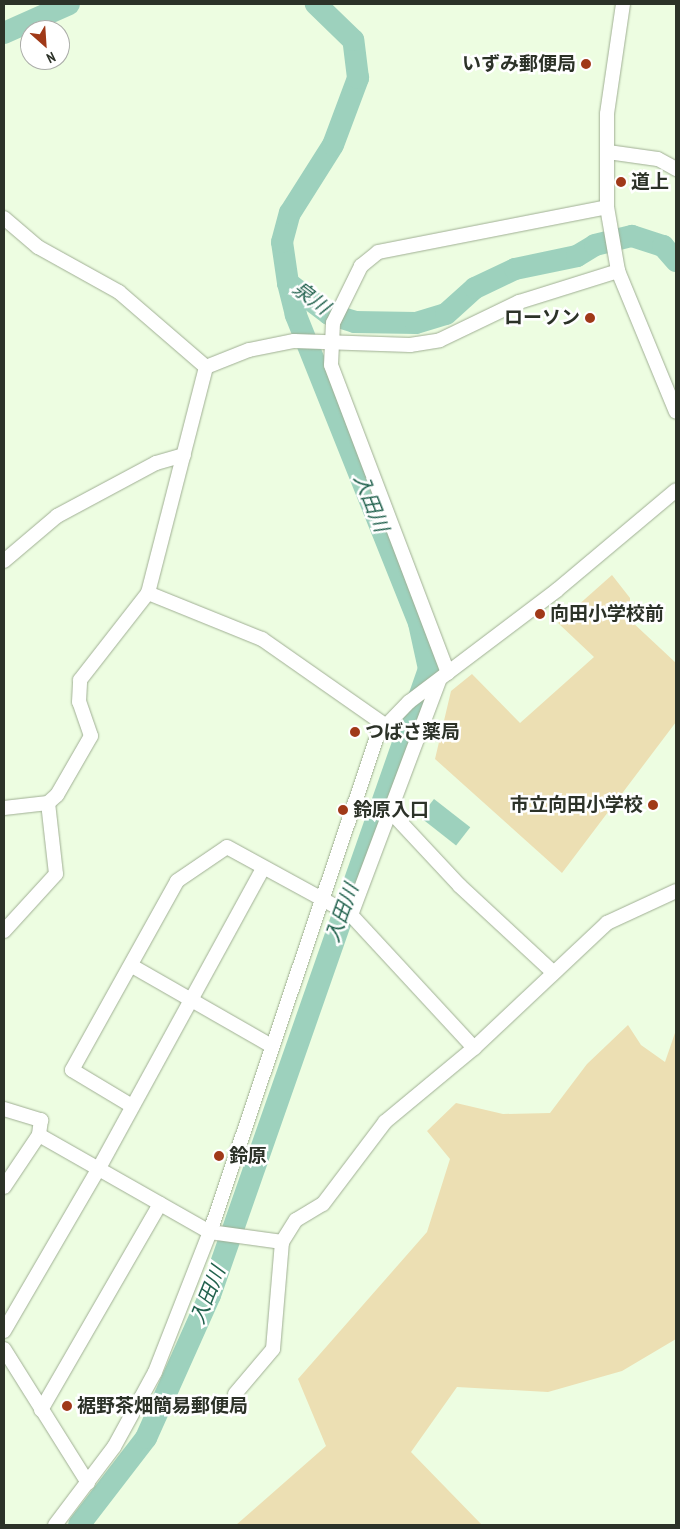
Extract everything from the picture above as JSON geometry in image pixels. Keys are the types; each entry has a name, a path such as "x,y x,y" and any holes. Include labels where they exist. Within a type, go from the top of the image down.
{"street":[{"path":"623,4 612,57 608,152 608,214 618,272 676,408"},
{"path":"608,152 658,159 676,169"},
{"path":"349,914 443,677 324,342 361,266 378,252 608,214"},
{"path":"4,218 38,247 119,292 206,368"},
{"path":"206,368 249,350 294,341 410,345 440,340 519,302 618,272"},
{"path":"4,808 48,803 58,795 91,736 79,702 80,680 148,593 206,368"},
{"path":"4,561 57,516 156,464 184,455"},
{"path":"55,1525 114,1448 155,1372 210,1232 270,1045 327,904 373,746 385,725 409,702 557,590 676,490"},
{"path":"148,593 262,640 385,725"},
{"path":"4,931 56,874 48,803"},
{"path":"390,811 460,886 553,972"},
{"path":"132,1106 72,1070 132,966 177,881 227,847 327,904 349,914 474,1048"},
{"path":"4,1331 99,1168 263,868"},
{"path":"235,1394 273,1349 282,1242 296,1220 332,1194 385,1122 474,1048 607,923 676,891"},
{"path":"132,966 193,998 270,1045"},
{"path":"4,1110 41,1120 39,1135 4,1187"},
{"path":"39,1135 210,1232 242,1240 282,1242"},
{"path":"42,1410 160,1204"},
{"path":"4,1349 88,1483"}],"shaded area":[{"path":"612,575 630,598 630,620 676,663 676,722 562,873 435,759 451,691 472,674 520,723 594,657 558,623"},
{"path":"434,799 470,827 456,845 420,817"},
{"path":"628,1025 641,1045 665,1062 676,1030 676,1339 622,1371 548,1392 457,1387 411,1452 482,1525 236,1525 326,1446 298,1379 427,1232 450,1159 427,1131 456,1103 503,1114 550,1113 587,1064"}],"waterway":[{"path":"4,33 69,4"},
{"name":"入田川","path":"79,1525 146,1438 210,1295 429,669 419,623 296,315 288,283 282,242 290,213 333,145 358,78 353,40 316,4"},
{"name":"泉川","path":"288,283 329,314 355,322 416,323 446,314 475,288 515,269 577,256 595,245 632,236 663,246 676,261"}],"place":[{"name":"いずみ郵便局","path":"586,64"},
{"name":"道上","path":"621,182"},
{"name":"ローソン","path":"590,318"},
{"name":"向田小学校前","path":"540,614"},
{"name":"つばさ薬局","path":"355,732"},
{"name":"市立向田小学校","path":"653,805"},
{"name":"鈴原入口","path":"343,810"},
{"name":"鈴原","path":"219,1156"},
{"name":"裾野茶畑簡易郵便局","path":"67,1406"}]}
